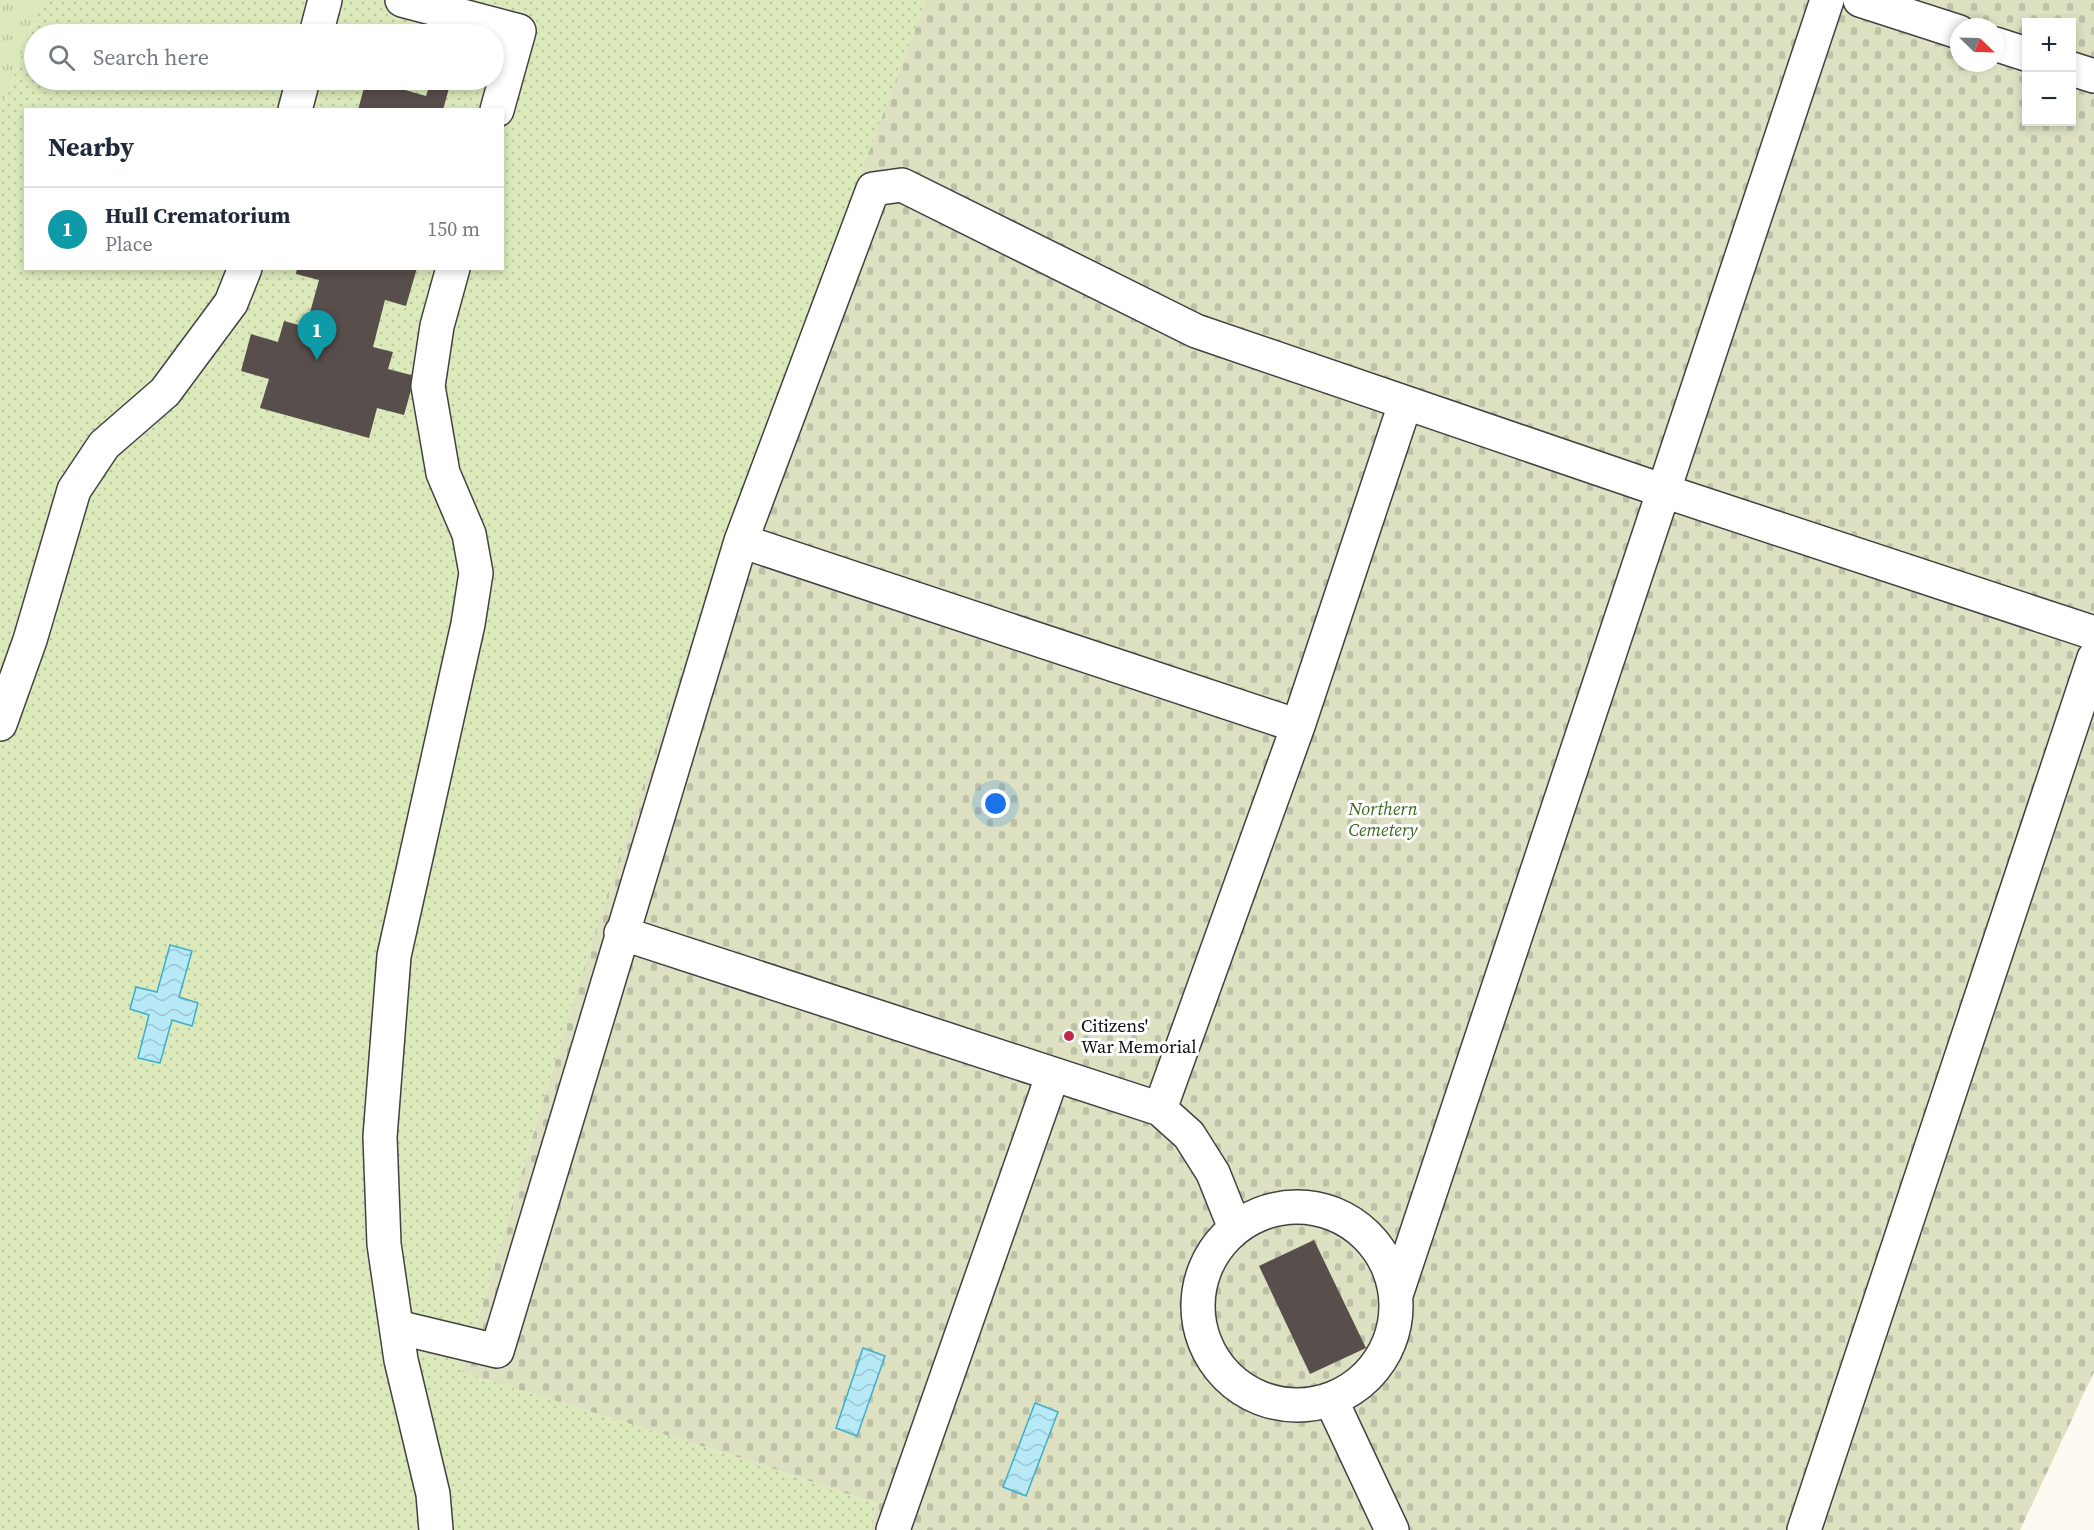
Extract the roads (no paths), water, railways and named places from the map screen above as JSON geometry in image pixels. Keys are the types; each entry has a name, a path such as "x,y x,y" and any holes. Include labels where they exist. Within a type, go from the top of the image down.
{"lane":[{"path":"319,24 326,0"},
{"path":"402,0 493,24"},
{"path":"1397,1292 1387,1260 1359,1227 1322,1209 1272,1209 1234,1228 1205,1269 1197,1301 1203,1337 1223,1373 1258,1398 1296,1406 1331,1400 1365,1380 1387,1351 1397,1292 1827,0"},
{"path":"1860,0 1950,29"},
{"path":"504,27 519,31 504,85"},
{"path":"2004,47 2022,53"},
{"path":"2076,70 2094,76"},
{"path":"296,108 300,90"},
{"path":"498,108 503,90"},
{"path":"397,1327 497,1351 621,933 741,541 873,189 902,185 1196,331 1405,404 2094,633"},
{"path":"0,724 30,640 74,490 104,445 165,392 231,303 244,270"},
{"path":"436,1530 433,1494 401,1360 384,1245 380,1137 394,956 468,624 476,573 469,534 443,473 428,386 437,326 452,270"},
{"path":"1160,1109 1298,726 1405,404"},
{"path":"741,541 1298,726"},
{"path":"1804,1530 2094,658"},
{"path":"621,933 1160,1109 1189,1135 1213,1173 1234,1228"},
{"path":"892,1530 1053,1074"},
{"path":"1331,1400 1392,1530"}],"water":[{"path":"170,945 192,951 179,997 198,1003 192,1026 172,1020 160,1063 138,1058 149,1015 130,1009 136,987 157,992"},
{"path":"863,1348 885,1356 857,1436 836,1428"},
{"path":"1035,1403 1058,1412 1026,1496 1003,1487"}],"place":[{"name":"Hull Crematorium","path":"317,360"},
{"name":"Citizens' War Memorial","path":"1069,1036"}],"park label":[{"name":"Northern Cemetery","path":"1383,819"}]}
